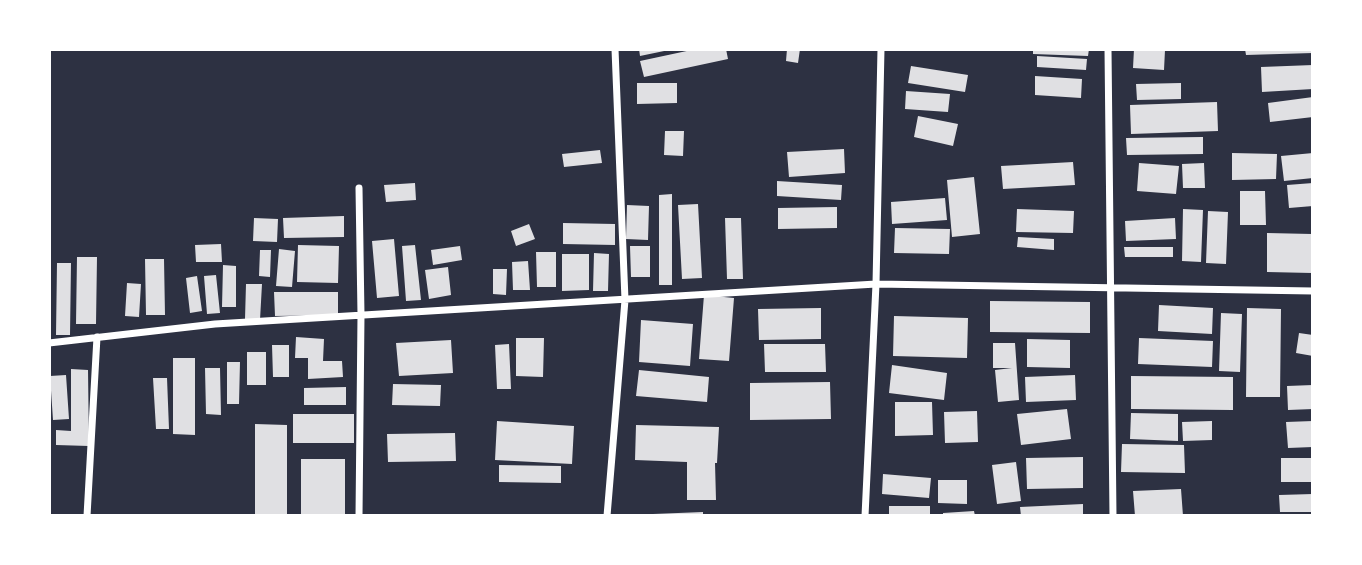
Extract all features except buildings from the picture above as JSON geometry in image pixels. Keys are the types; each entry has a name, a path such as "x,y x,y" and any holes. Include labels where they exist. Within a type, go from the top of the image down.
{"street":[{"path":"607,516 625,300 615,49"},
{"path":"865,516 876,284 881,49"},
{"path":"1108,49 1113,516"},
{"path":"359,188 359,516"},
{"path":"49,343 215,324 876,284 1313,292"},
{"path":"87,516 97,337"}]}
